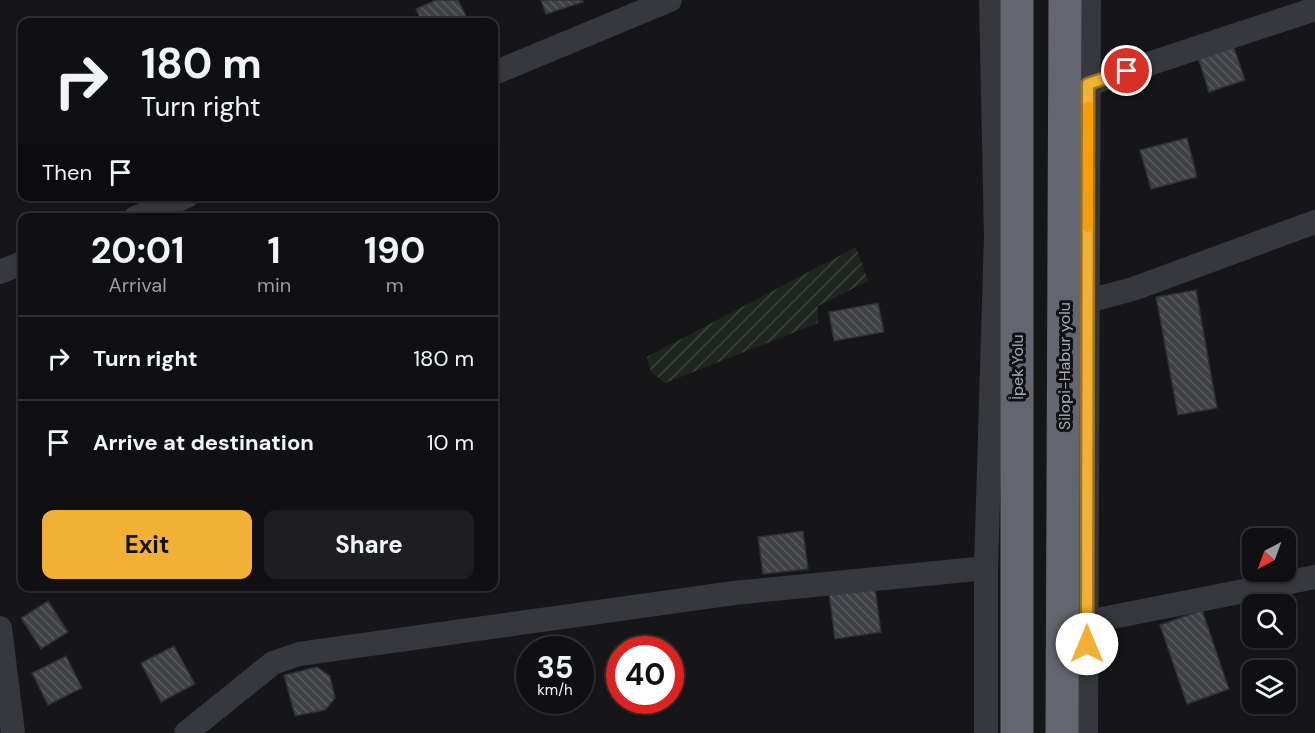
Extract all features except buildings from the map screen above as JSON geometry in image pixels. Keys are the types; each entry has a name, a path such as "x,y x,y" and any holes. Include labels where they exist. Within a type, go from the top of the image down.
{"highway":[{"name":"İpek Yolu","path":"1017,0 1017,733"},
{"name":"Silopi-Habur yolu","path":"1062,733 1065,0"}],"street":[{"path":"498,71 670,0"},
{"path":"986,733 986,568 996,236 992,0"},
{"path":"1086,733 1089,0"},
{"path":"1088,84 1315,9"},
{"path":"147,213 175,201"},
{"path":"1088,301 1133,289 1315,222"},
{"path":"0,272 18,265"},
{"path":"186,733 273,663 299,654 734,593 986,568"},
{"path":"1087,622 1315,577"},
{"path":"0,628 13,733"}],"shaded area":[{"path":"856,247 868,281 818,306 818,323 665,383 651,372 647,357"}],"slow traffic":[{"path":"1088,107 1088,227"}],"route":[{"path":"1087,644 1088,84 1127,71"}]}
